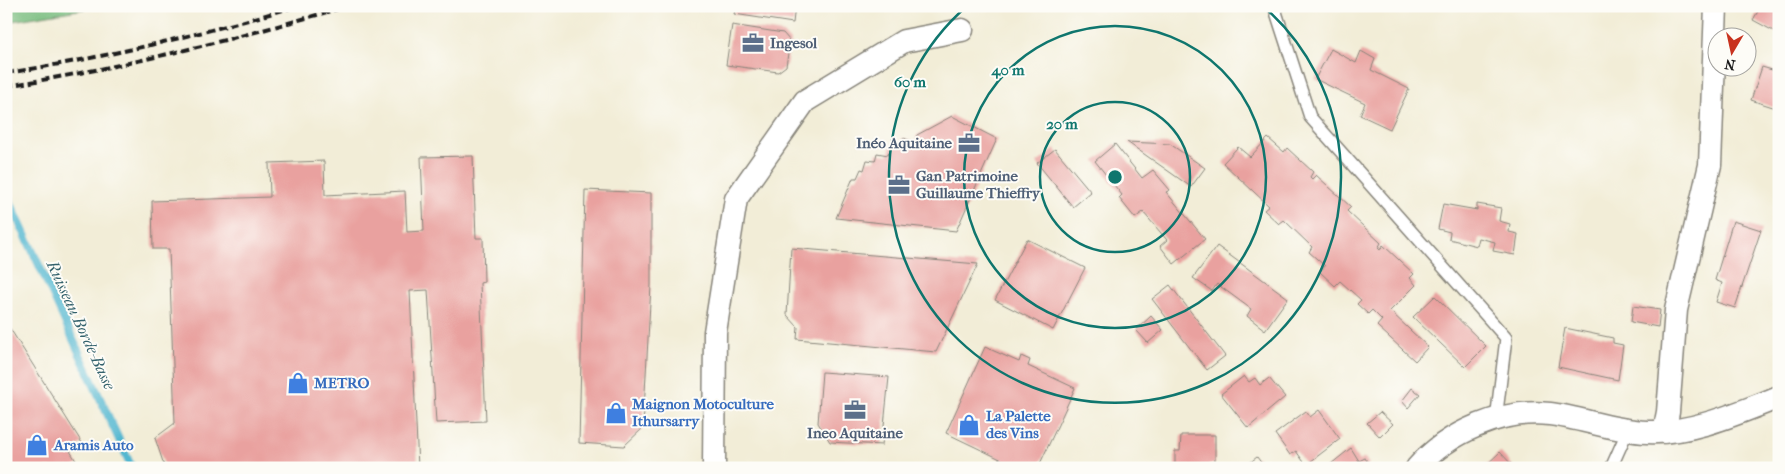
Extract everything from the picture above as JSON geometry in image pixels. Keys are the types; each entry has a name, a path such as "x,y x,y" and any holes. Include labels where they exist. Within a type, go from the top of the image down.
{"street":[{"path":"1664,432 1668,412 1676,310 1710,165 1716,6"},
{"path":"714,468 715,332 736,199 805,101 904,41 962,30"},
{"path":"1417,468 1430,453 1468,429 1517,415 1549,414 1628,430 1664,432 1700,425 1779,398"}],"lane":[{"path":"1274,6 1310,117 1506,338 1496,420"},
{"path":"1611,468 1628,430"}],"green space":[{"path":"6,6 102,6 6,22"}],"building":[{"path":"736,6 795,6 793,23 734,14"},
{"path":"1761,6 1779,6 1779,34 1753,20"},
{"path":"732,25 783,33 790,41 786,66 778,72 726,65"},
{"path":"1331,49 1356,63 1361,51 1375,59 1371,70 1409,89 1390,129 1360,115 1365,103 1315,79"},
{"path":"1762,67 1779,72 1779,109 1751,100"},
{"path":"952,116 997,139 956,231 836,218 853,178 857,178 861,169 864,170 867,160 875,161 877,153 888,155 891,146 899,147 903,138 915,142 917,135"},
{"path":"1268,138 1284,152 1287,148 1313,172 1310,177 1312,179 1316,175 1351,207 1347,211 1381,243 1378,248 1380,250 1383,245 1414,274 1410,278 1416,285 1390,311 1428,347 1415,361 1377,326 1382,320 1372,310 1368,314 1357,304 1361,300 1340,281 1335,286 1320,272 1325,266 1309,252 1312,247 1284,220 1279,224 1264,210 1269,206 1223,163 1238,147 1250,157"},
{"path":"1127,142 1170,144 1205,168 1191,187"},
{"path":"1115,144 1142,178 1153,170 1170,190 1166,192 1205,239 1174,264 1160,246 1167,240 1143,212 1135,218 1119,198 1122,195 1095,161"},
{"path":"1055,149 1091,192 1073,207 1037,163"},
{"path":"473,156 476,238 483,238 484,282 480,283 486,421 436,423 428,290 410,291 418,468 165,468 155,438 175,423 169,249 153,249 152,201 270,197 269,163 324,161 325,195 405,191 407,232 424,231 421,157"},
{"path":"585,190 651,193 651,285 643,428 624,446 579,443"},
{"path":"1443,204 1477,210 1477,204 1501,208 1499,221 1510,224 1509,232 1518,234 1515,255 1493,251 1495,242 1479,238 1477,246 1449,239 1450,232 1438,229"},
{"path":"1733,221 1761,230 1735,308 1716,302 1722,283 1715,280"},
{"path":"1027,239 1085,268 1053,330 995,300"},
{"path":"1217,246 1288,298 1265,330 1247,316 1251,309 1217,284 1212,291 1193,278"},
{"path":"791,248 978,264 936,352 797,339 798,327 787,315"},
{"path":"1170,285 1225,356 1207,370 1152,299"},
{"path":"1435,296 1486,346 1465,367 1413,317"},
{"path":"1633,306 1660,310 1658,327 1631,322"},
{"path":"1151,316 1163,330 1148,343 1136,330"},
{"path":"6,322 82,443 70,451 78,464 73,468 9,468 6,463"},
{"path":"1565,328 1613,338 1613,343 1623,345 1618,380 1558,367"},
{"path":"985,347 1019,362 1021,356 1030,360 1028,366 1075,388 1038,468 1019,468 946,433"},
{"path":"822,372 889,377 882,445 830,442 818,423"},
{"path":"1244,376 1249,382 1255,378 1260,385 1269,378 1285,397 1248,428 1221,394"},
{"path":"1412,388 1420,394 1408,408 1402,401"},
{"path":"1319,410 1340,439 1306,465 1296,451 1290,455 1275,434 1306,411 1310,417"},
{"path":"1380,412 1393,424 1380,437 1367,423"},
{"path":"1181,435 1215,435 1215,464 1209,464 1209,468 1175,468 1175,451 1180,451"},
{"path":"1351,448 1359,461 1365,458 1369,464 1364,468 1326,468"},
{"path":"1500,452 1513,466 1511,468 1483,468"},
{"path":"1257,457 1265,468 1243,468"},
{"path":"1779,462 1779,468 1766,468"}],"waterway":[{"name":"Ruisseau Borde-Basse","path":"6,193 132,468"}],"railway":[{"path":"6,73 80,60 153,44 297,6"},
{"path":"6,86 92,71 178,52 348,6"}],"place":[{"name":"Ingesol","path":"753,43"},
{"name":"Inéo Aquitaine","path":"969,143"},
{"name":"Gan Patrimoine Guillaume Thieffry","path":"899,185"},
{"name":"METRO","path":"298,383"},
{"name":"Ineo Aquitaine","path":"855,410"},
{"name":"Maignon Motoculture Ithursarry","path":"616,413"},
{"name":"La Palette des Vins","path":"969,425"},
{"name":"Aramis Auto","path":"37,445"}]}
